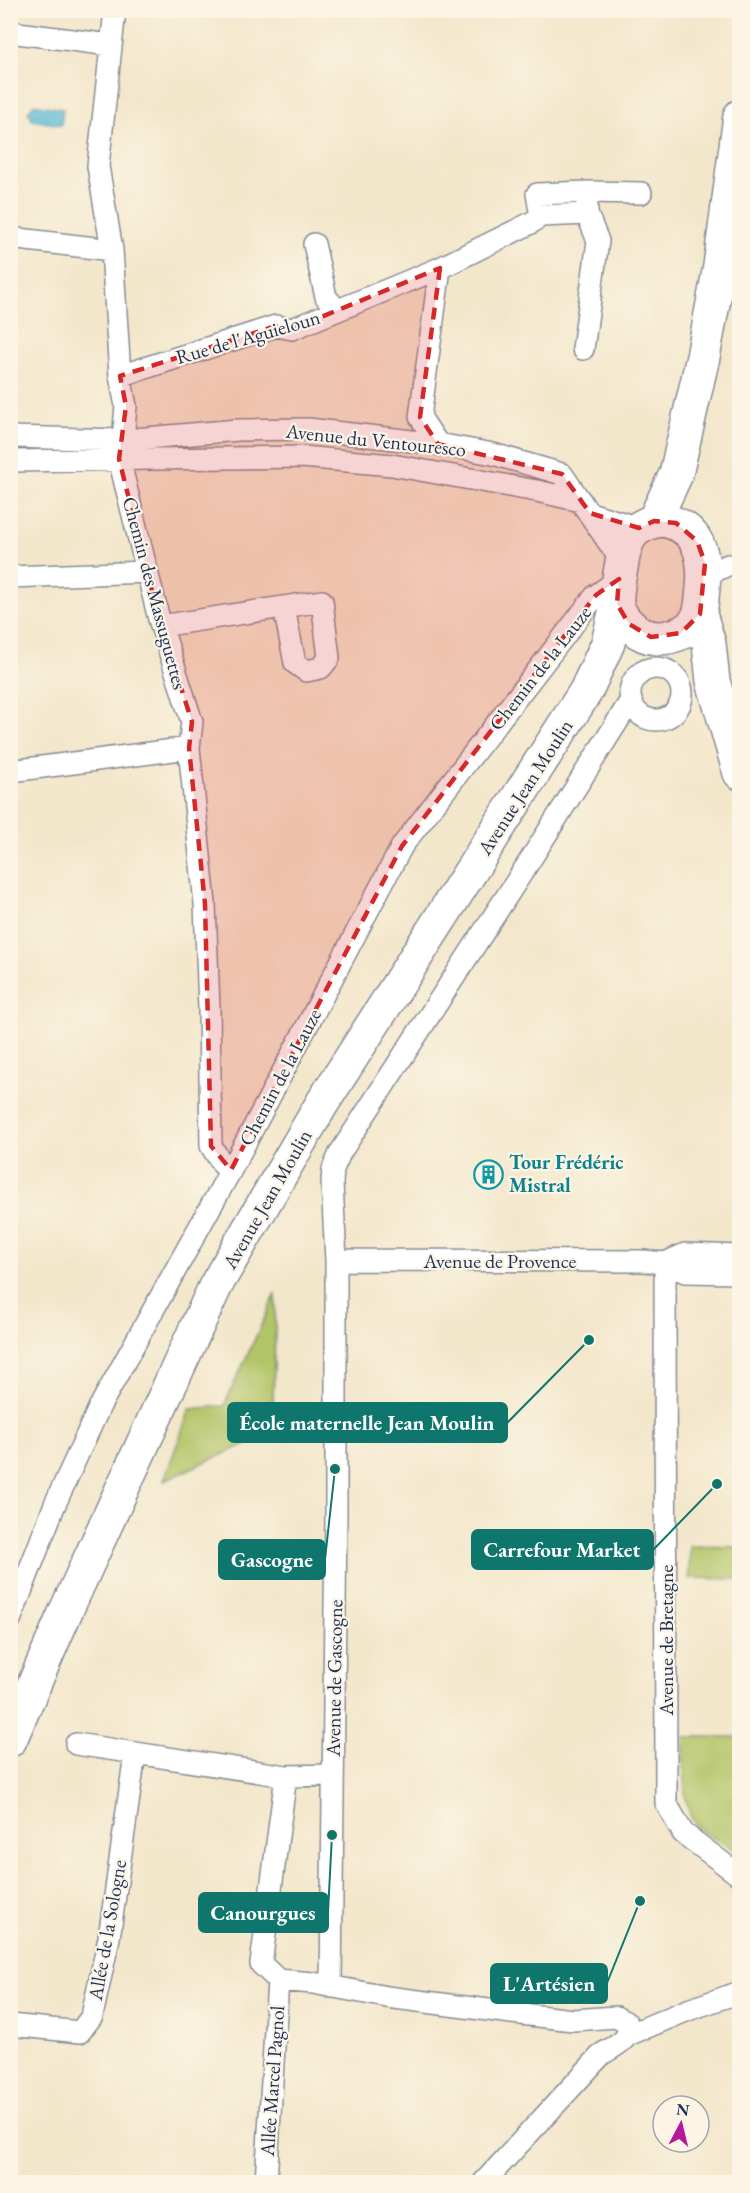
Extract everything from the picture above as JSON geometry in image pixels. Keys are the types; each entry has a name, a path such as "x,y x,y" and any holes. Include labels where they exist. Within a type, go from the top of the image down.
{"main road":[{"path":"713,681 690,655 628,624 623,618 620,582 626,547 631,536 646,524 676,474 703,357 720,266 738,131"},
{"path":"689,532 687,501 740,244"},
{"path":"646,524 661,520 676,523 689,532 701,551 705,563 726,565 691,627 681,633 656,636"},
{"name":"Avenue Jean Moulin","path":"10,1740 64,1613 216,1285 323,1102 586,692 609,643 620,582"},
{"path":"700,614 709,644 713,681 740,774"},
{"name":"Avenue Jean Moulin","path":"586,692 622,652 656,636"}],"street":[{"name":"Chemin des Massuguettes","path":"115,10 98,166 112,250 120,376 126,406 121,450 161,626 192,722 189,748 205,904 211,1146 224,1165 231,1170"},
{"path":"10,32 110,45"},
{"path":"583,348 598,241 587,214 586,192"},
{"path":"587,214 541,216 537,194 641,193"},
{"name":"Rue de l'Aguieloun","path":"120,376 276,326 292,329 440,268 541,216"},
{"path":"10,238 112,250"},
{"path":"314,244 326,297 337,310"},
{"path":"438,444 420,417 440,268"},
{"name":"Avenue du Ventouresco","path":"10,461 121,450 238,429 308,429 438,444 493,454 562,474 585,507 620,582"},
{"name":"Avenue du Ventouresco","path":"10,437 121,450 302,457 381,464 537,491 646,524"},
{"path":"10,577 147,572"},
{"name":"Chemin de la Lauze","path":"10,1620 55,1504 100,1406 231,1170 402,846 596,595 620,582"},
{"path":"161,626 284,608"},
{"name":"Avenue de Gascogne","path":"331,1988 336,1260 333,1169 340,1153 631,700"},
{"path":"10,766 19,770 189,748"},
{"name":"Avenue de Provence","path":"665,1263 685,1254 740,1256"},
{"name":"Avenue de Provence","path":"336,1260 665,1263 685,1272 740,1273"},
{"name":"Avenue de Bretagne","path":"665,1263 666,1803 684,1833 740,1876"},
{"path":"76,1744 286,1776 333,1775"},
{"name":"Allée de la Sologne","path":"10,2025 80,2032 92,2016 109,1938 135,1754"},
{"path":"286,1776 261,1965 278,1980 313,1983 387,1997 573,2020 613,2035"},
{"name":"Allée Marcel Pagnol","path":"266,2182 278,1980"},
{"path":"483,2182 613,2035 740,1992"}],"highlighted area":[{"path":"440,268 420,417 438,444 562,474 590,513 639,528 654,521 676,523 697,541 705,563 700,614 681,633 651,637 629,624 617,604 619,579 596,595 402,846 231,1170 211,1146 205,904 189,748 192,722 159,619 119,459 126,406 120,376 276,326 292,329"}],"green space":[{"path":"276,1293 273,1404 284,1428 164,1480 190,1409 224,1406"},
{"path":"690,1546 739,1547 739,1579 689,1578"},
{"path":"684,1737 739,1737 739,1851 706,1834 690,1815 684,1790"}],"water":[{"path":"34,104 63,109 61,125 32,120 28,112"}],"place":[{"name":"Tour Frédéric Mistral","path":"488,1174"},
{"name":"École maternelle Jean Moulin","path":"589,1340"},
{"name":"Gascogne","path":"335,1469"},
{"name":"Carrefour Market","path":"717,1484"},
{"name":"Canourgues","path":"332,1835"},
{"name":"L'Artésien","path":"640,1901"}]}
